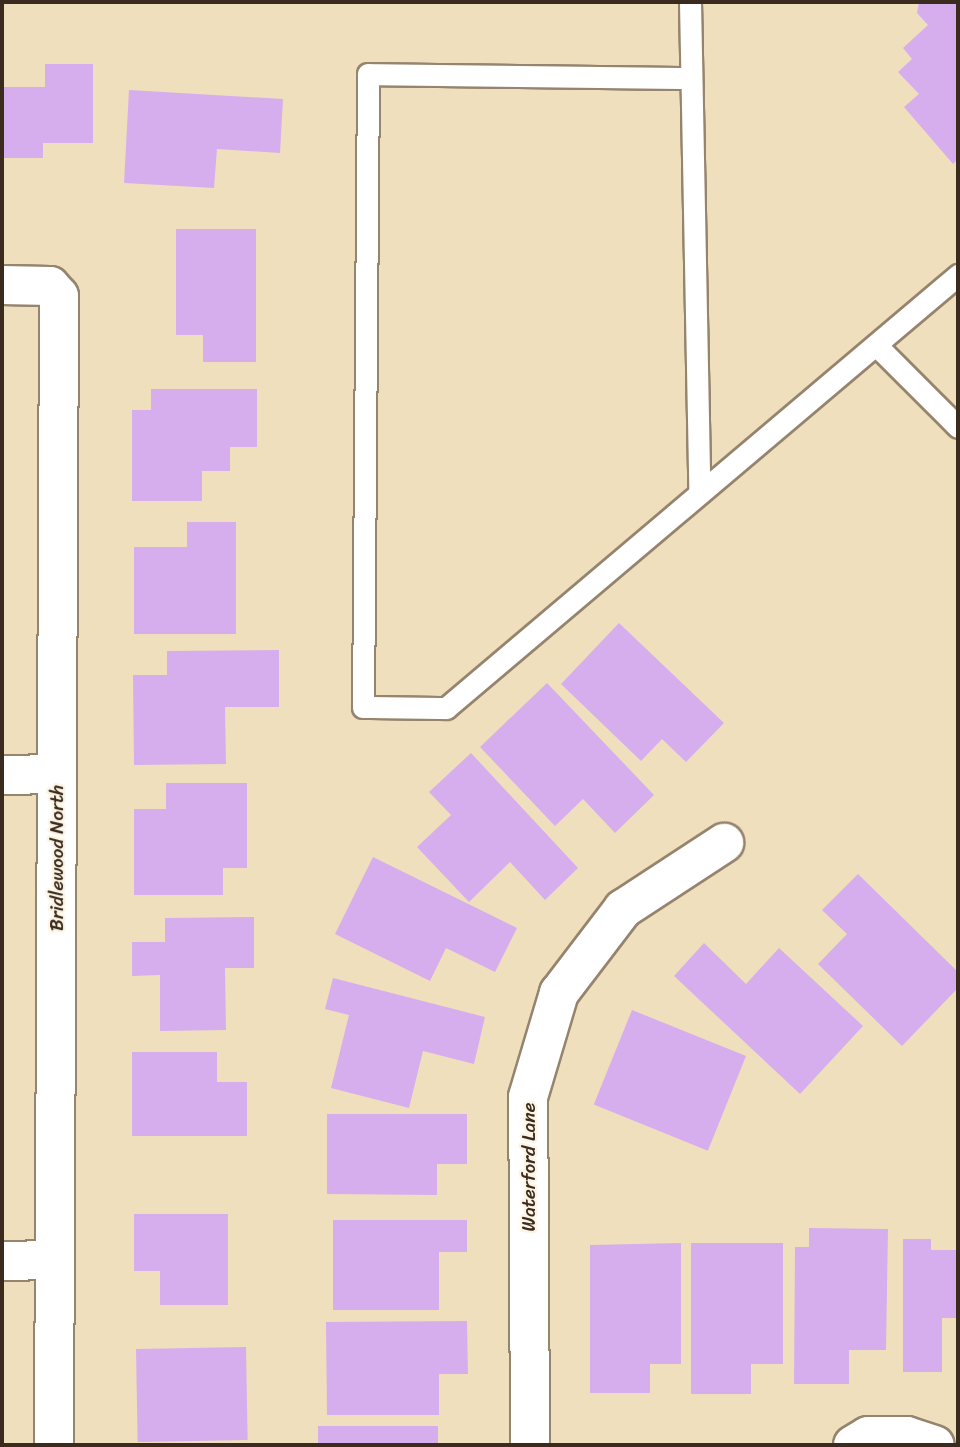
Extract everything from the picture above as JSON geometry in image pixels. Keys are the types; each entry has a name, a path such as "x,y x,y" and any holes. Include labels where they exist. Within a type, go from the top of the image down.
{"street":[{"name":"Bridlewood North","path":"20,285 50,286 59,296 54,1445"},
{"path":"2,775 57,774"},
{"name":"Waterford Lane","path":"530,1445 528,1097 559,993 622,909 724,843"},
{"path":"2,1261 55,1261"},
{"path":"853,1445 868,1436 908,1436 935,1445"}],"lane":[{"path":"690,2 689,78 699,493"},
{"path":"689,78 368,74 363,707 446,708 958,275"},
{"path":"876,345 958,427"}],"building":[{"path":"919,2 958,2 958,159 953,164 904,107 919,94 898,72 912,59 903,48 928,25 917,13"},
{"path":"45,64 93,64 93,143 43,143 43,158 2,158 2,87 45,87"},
{"path":"129,90 283,99 280,153 217,149 214,188 124,183"},
{"path":"176,229 256,229 256,362 203,362 203,335 176,335"},
{"path":"151,389 257,389 257,447 230,447 230,471 202,471 202,501 132,501 132,410 151,410"},
{"path":"187,522 236,522 236,634 134,634 134,547 187,547"},
{"path":"619,623 724,723 686,762 662,739 641,761 561,684"},
{"path":"279,650 279,707 225,707 226,764 134,765 133,675 167,675 167,651"},
{"path":"547,683 654,795 615,833 583,799 555,826 480,747"},
{"path":"471,753 578,868 545,900 510,862 469,902 417,847 451,815 429,792"},
{"path":"166,783 247,783 247,868 223,868 223,895 134,895 134,809 166,809"},
{"path":"373,857 517,928 495,972 446,948 430,981 335,934"},
{"path":"858,874 958,972 958,988 902,1046 818,964 847,934 822,910"},
{"path":"254,917 254,968 225,968 226,1030 160,1031 160,975 132,976 132,942 165,942 165,918"},
{"path":"704,943 746,984 779,948 863,1026 800,1094 674,976"},
{"path":"333,978 485,1017 474,1064 423,1051 409,1108 331,1088 349,1015 325,1009"},
{"path":"632,1010 746,1056 708,1151 594,1105"},
{"path":"132,1052 217,1052 217,1082 247,1082 247,1136 132,1136"},
{"path":"327,1114 467,1114 467,1164 437,1164 437,1195 327,1194"},
{"path":"134,1214 228,1214 228,1305 160,1305 160,1271 134,1271"},
{"path":"333,1220 467,1220 467,1252 439,1252 439,1310 333,1310"},
{"path":"809,1228 888,1229 886,1350 849,1350 849,1384 794,1384 795,1247 809,1247"},
{"path":"903,1239 931,1239 931,1250 958,1250 958,1318 942,1318 942,1372 903,1372"},
{"path":"681,1243 681,1364 650,1364 650,1393 590,1393 590,1245"},
{"path":"691,1243 783,1243 783,1364 751,1364 751,1394 691,1394"},
{"path":"467,1321 468,1374 439,1374 439,1415 327,1415 326,1322"},
{"path":"246,1347 248,1440 138,1442 136,1349"},
{"path":"318,1426 438,1426 438,1445 318,1445"}]}
